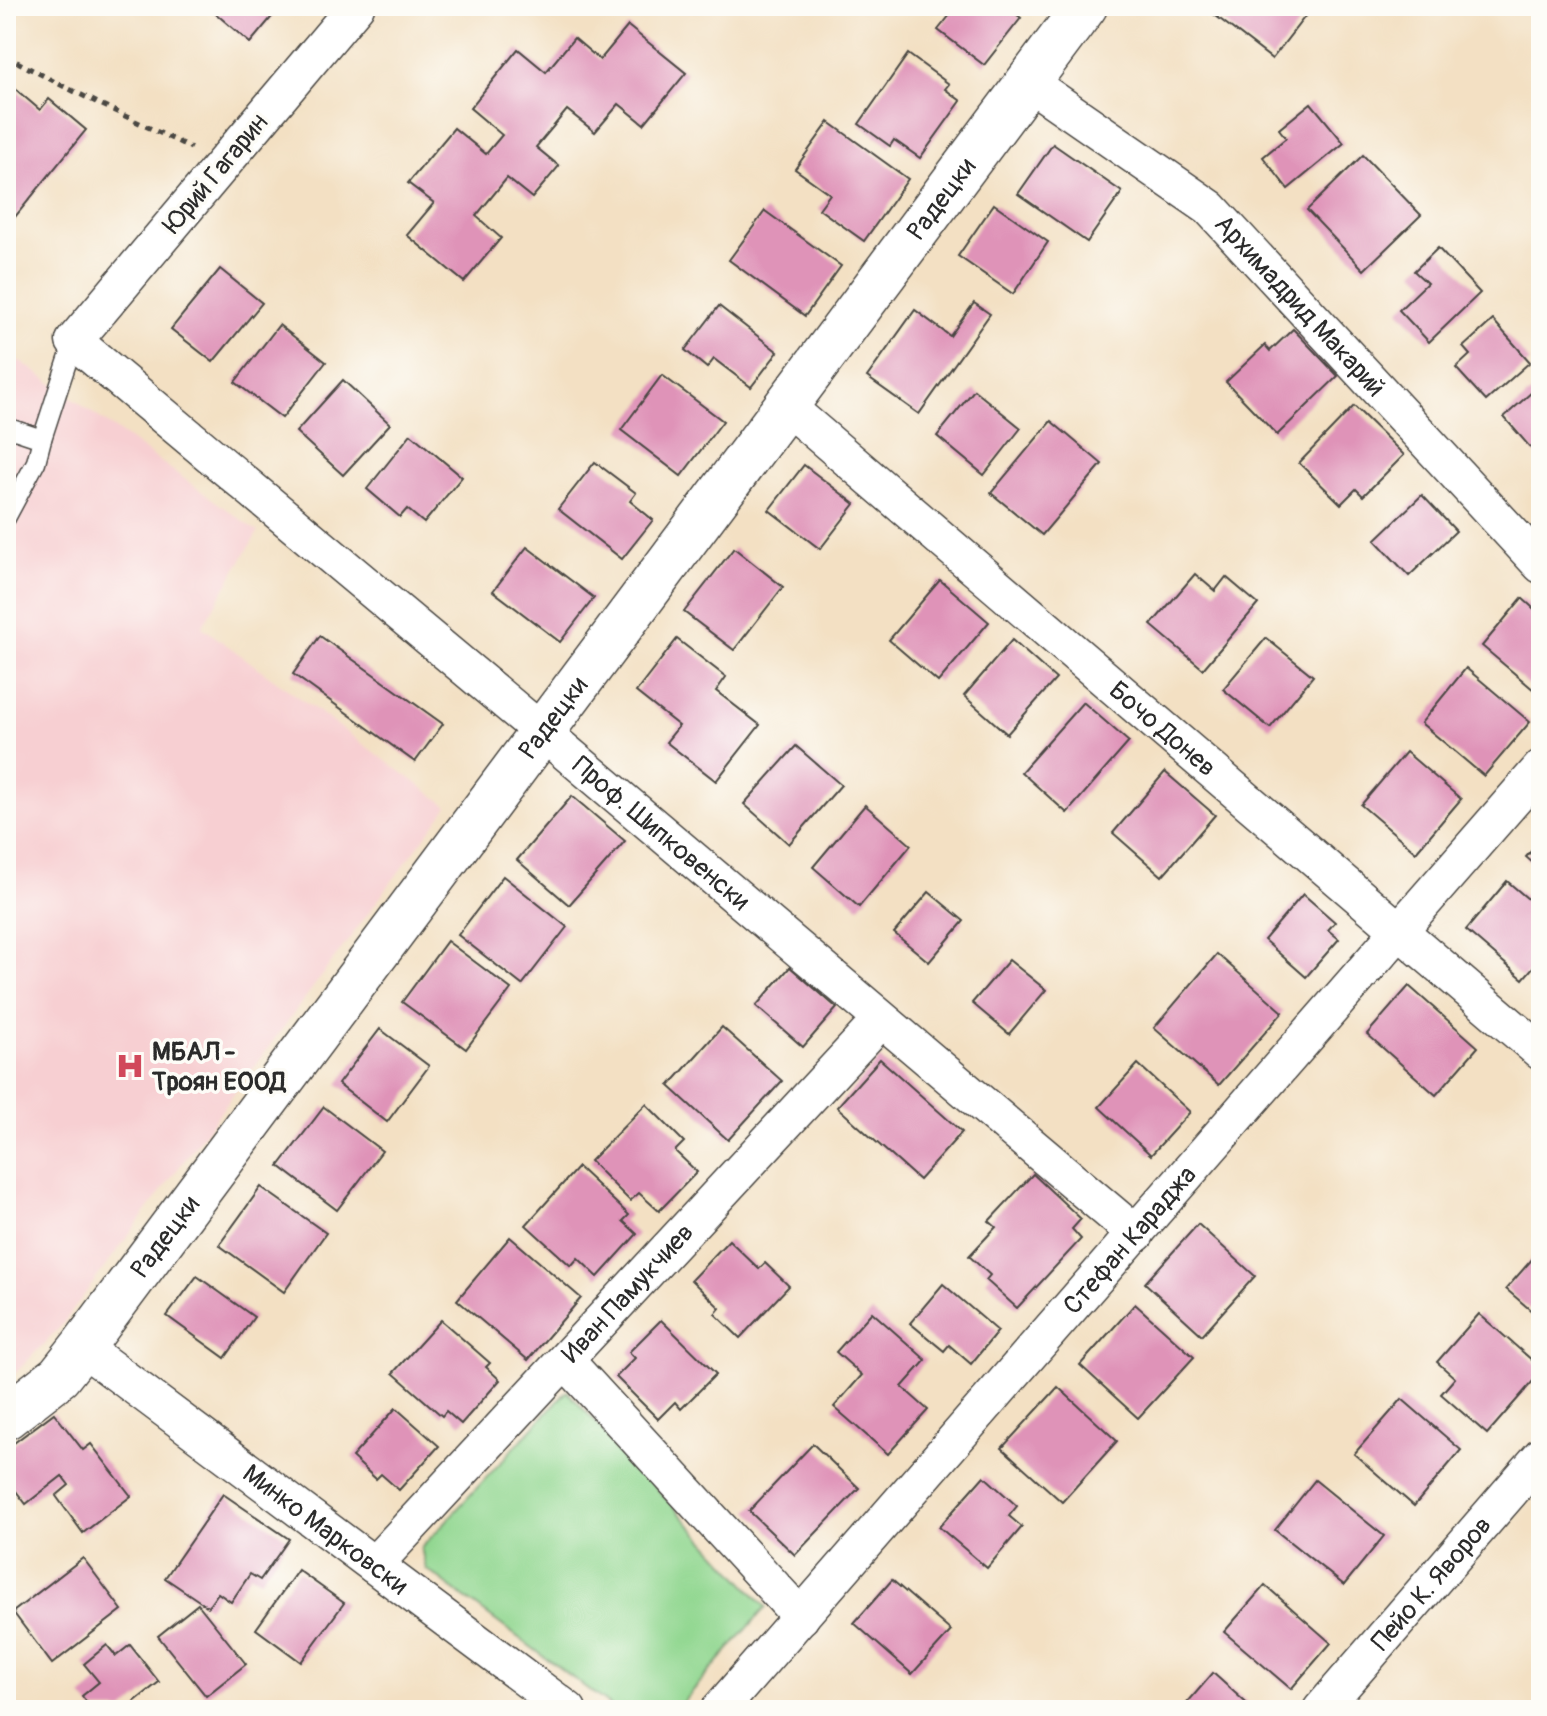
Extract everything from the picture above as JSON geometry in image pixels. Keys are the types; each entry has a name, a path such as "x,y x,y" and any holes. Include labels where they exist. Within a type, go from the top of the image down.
{"street":[{"name":"Юрий Гагарин","path":"74,341 356,6"},
{"name":"Радецки","path":"6,1417 59,1376 82,1347 1085,6"},
{"name":"Архимадрид Макарий","path":"1028,82 1210,208 1541,565"},
{"name":"Проф. Шипковенски","path":"74,341 1136,1234"},
{"name":"Бочо Донев","path":"786,406 1541,1052"},
{"name":"Стефан Караджа","path":"719,1710 1541,768"},
{"name":"Иван Памукчиев","path":"374,1565 881,1020"},
{"name":"Минко Марковски","path":"82,1347 568,1710"},
{"path":"565,1360 801,1617"},
{"name":"Пейо К. Яворов","path":"1321,1710 1541,1456"}],"lane":[{"path":"6,518 36,462 74,341"},
{"path":"6,427 42,439"}],"path":[{"path":"6,56 223,164"}],"shaded area":[{"name":"МБАЛ - Троян ЕООД","path":"6,357 22,362 258,532 202,627 448,806 61,1326 6,1383"}],"green space":[{"path":"567,1391 766,1607 676,1710 616,1710 426,1569 421,1548"}],"building":[{"path":"207,6 281,6 250,43"},
{"path":"939,6 1006,6 1021,18 984,65 938,30 950,15"},
{"path":"1203,6 1313,6 1272,59"},
{"path":"628,26 686,73 644,124 619,104 595,132 567,110 536,147 559,166 532,198 507,178 476,216 501,238 464,282 407,235 434,203 408,183 454,128 486,154 502,135 470,108 518,49 546,72 574,38 600,60"},
{"path":"908,54 949,84 945,89 961,101 920,158 894,140 890,146 859,124"},
{"path":"6,81 40,110 49,99 86,130 6,228"},
{"path":"1311,103 1344,143 1288,189 1263,157 1286,138 1279,129"},
{"path":"829,122 908,179 864,241 819,209 830,194 795,169"},
{"path":"1053,144 1122,192 1087,242 1018,194"},
{"path":"1363,155 1421,215 1364,270 1307,210"},
{"path":"994,204 1048,242 1013,294 958,256"},
{"path":"765,211 841,266 805,316 729,260"},
{"path":"1438,248 1480,293 1429,342 1399,310 1427,283 1414,271"},
{"path":"220,269 262,303 213,362 171,329"},
{"path":"974,303 990,314 919,414 867,377 915,310 950,336"},
{"path":"719,306 778,352 751,387 714,359 707,368 685,350"},
{"path":"1493,320 1530,362 1486,401 1456,368 1470,355 1463,347"},
{"path":"279,325 326,362 282,418 235,382"},
{"path":"1293,329 1338,376 1277,435 1226,382 1265,345 1270,351"},
{"path":"662,375 723,421 681,476 621,430"},
{"path":"343,380 390,424 343,475 296,432"},
{"path":"1541,384 1541,460 1504,417"},
{"path":"974,390 1021,428 984,475 937,436"},
{"path":"1354,406 1404,455 1363,496 1356,489 1341,504 1299,463"},
{"path":"1051,421 1102,464 1042,535 991,493"},
{"path":"411,434 462,477 424,523 407,509 400,517 367,489"},
{"path":"595,462 636,493 630,501 653,520 622,559 558,509"},
{"path":"804,465 855,504 820,549 769,510"},
{"path":"1422,495 1456,531 1409,576 1375,540"},
{"path":"527,547 594,598 560,642 493,591"},
{"path":"734,548 783,587 734,650 684,612"},
{"path":"1195,574 1215,591 1226,577 1258,604 1203,669 1151,625"},
{"path":"940,580 989,622 938,682 889,640"},
{"path":"1522,598 1541,615 1541,696 1482,646"},
{"path":"320,636 443,724 415,762 293,674"},
{"path":"1266,638 1313,676 1270,728 1223,689"},
{"path":"677,639 726,677 716,691 760,725 716,781 666,742 679,726 636,692"},
{"path":"1012,640 1056,679 1007,734 964,696"},
{"path":"1466,668 1530,722 1484,776 1421,723"},
{"path":"1083,702 1129,742 1067,813 1021,772"},
{"path":"796,746 841,785 789,844 744,804"},
{"path":"1406,752 1461,799 1416,852 1361,805"},
{"path":"1165,772 1215,815 1162,876 1113,833"},
{"path":"572,796 625,841 569,905 517,860"},
{"path":"865,805 911,845 859,907 813,867"},
{"path":"1541,840 1541,870 1526,857"},
{"path":"503,876 567,927 522,985 458,935"},
{"path":"1507,881 1541,910 1541,958 1523,979 1466,930"},
{"path":"929,892 964,921 929,962 894,933"},
{"path":"1303,894 1335,922 1328,930 1339,939 1306,977 1264,940"},
{"path":"447,941 511,989 466,1049 402,1002"},
{"path":"1217,954 1283,1012 1219,1085 1154,1028"},
{"path":"1009,960 1046,990 1009,1034 972,1003"},
{"path":"790,967 837,1008 803,1047 756,1006"},
{"path":"1409,986 1478,1047 1436,1095 1367,1034"},
{"path":"722,1027 782,1081 728,1140 669,1086"},
{"path":"380,1029 429,1066 387,1122 338,1084"},
{"path":"880,1059 962,1132 919,1180 837,1107"},
{"path":"1138,1064 1190,1112 1151,1155 1099,1107"},
{"path":"646,1104 684,1142 675,1151 697,1172 659,1211 639,1193 630,1201 590,1161"},
{"path":"324,1107 382,1151 337,1210 279,1166"},
{"path":"578,1167 629,1215 623,1221 637,1234 598,1277 578,1258 571,1266 526,1225"},
{"path":"1033,1174 1081,1219 1072,1229 1081,1239 1017,1308 986,1280 990,1275 969,1256 996,1227 989,1221"},
{"path":"261,1187 326,1233 284,1292 219,1245"},
{"path":"1198,1224 1255,1276 1202,1335 1145,1283"},
{"path":"510,1237 581,1298 528,1360 457,1300"},
{"path":"729,1240 759,1269 765,1263 789,1286 740,1338 715,1314 720,1308 691,1280"},
{"path":"1541,1249 1541,1319 1506,1289"},
{"path":"197,1276 254,1317 225,1358 167,1316"},
{"path":"943,1284 998,1331 971,1364 949,1345 944,1351 910,1323"},
{"path":"1135,1304 1194,1357 1138,1418 1080,1365"},
{"path":"872,1312 926,1360 902,1387 928,1410 888,1454 834,1407 862,1375 836,1352"},
{"path":"1479,1314 1541,1368 1541,1372 1487,1434 1441,1394 1455,1378 1437,1362"},
{"path":"441,1320 490,1363 486,1367 500,1380 461,1424 446,1411 442,1416 393,1373"},
{"path":"661,1320 716,1374 681,1409 675,1402 658,1419 616,1377 635,1358 629,1352"},
{"path":"1058,1387 1117,1441 1062,1502 1002,1448"},
{"path":"1402,1399 1461,1450 1414,1506 1354,1454"},
{"path":"396,1408 439,1446 399,1490 381,1474 376,1479 352,1457"},
{"path":"54,1413 83,1450 91,1444 131,1496 83,1533 56,1496 69,1485 62,1476 26,1504 6,1478 6,1449"},
{"path":"813,1444 859,1488 795,1555 749,1511"},
{"path":"984,1476 1017,1506 1009,1516 1022,1527 987,1568 939,1527"},
{"path":"1315,1480 1384,1536 1344,1585 1275,1530"},
{"path":"223,1494 289,1539 260,1580 250,1574 231,1602 218,1593 208,1607 165,1578"},
{"path":"83,1558 122,1610 52,1664 13,1612"},
{"path":"298,1570 344,1603 301,1662 256,1629"},
{"path":"892,1580 951,1631 912,1674 854,1623"},
{"path":"1265,1585 1331,1643 1291,1689 1224,1632"},
{"path":"198,1604 246,1664 206,1696 158,1636"},
{"path":"107,1645 116,1656 130,1645 159,1682 124,1710 93,1710 82,1696 99,1682 84,1664"},
{"path":"1213,1673 1254,1710 1181,1710"}],"place":[{"name":"МБАЛ - Троян ЕООД","path":"130,1066"}]}
